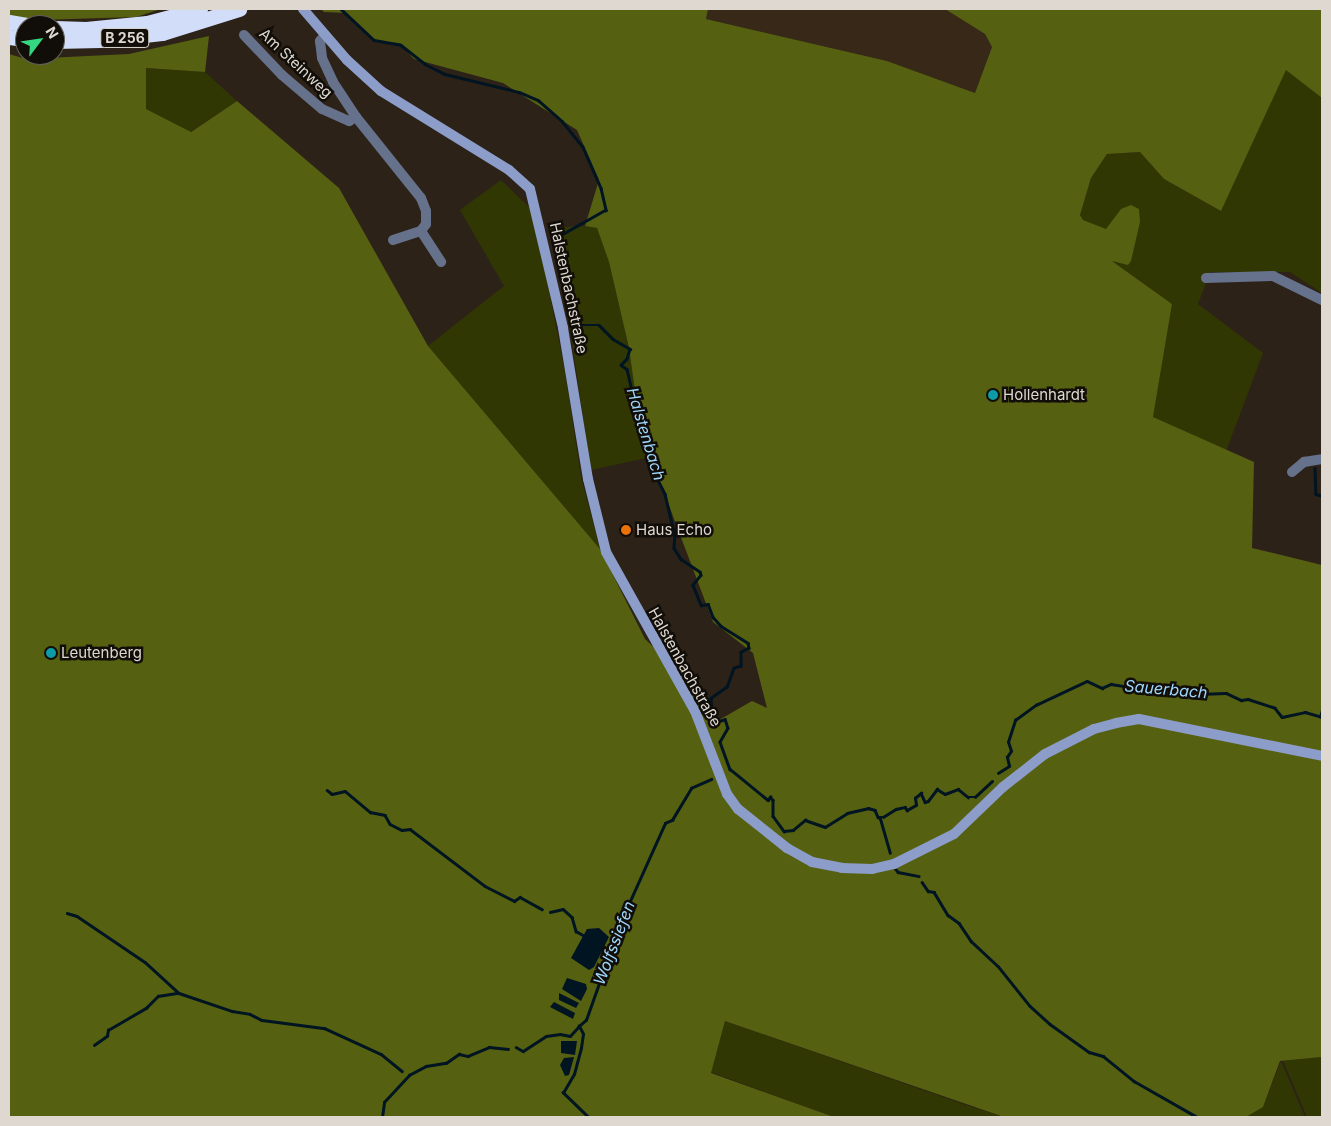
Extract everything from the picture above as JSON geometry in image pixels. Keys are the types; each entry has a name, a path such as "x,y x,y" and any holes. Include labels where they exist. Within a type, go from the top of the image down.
{"highway":[{"name":"B 256","path":"65,28 119,26 239,9"},
{"name":"B 256","path":"65,40 133,37 195,15"}],"street":[{"name":"Halstenbachstraße","path":"304,9 325,35 381,90 509,170 530,189 563,328 588,479 606,552 695,711 727,794 738,809 787,848 812,862 842,868 872,869 894,864 954,834 1009,782 1045,754 1087,732 1116,723 1139,720 1322,756"},
{"name":"Am Steinweg","path":"325,35 320,41 322,58 333,82 356,117 421,198 426,212 426,224 421,231"},
{"name":"Am Steinweg","path":"244,36 282,75 322,109 349,121 356,117"},
{"path":"393,240 421,231 441,262"},
{"path":"1206,278 1273,276 1322,300"},
{"path":"1292,472 1304,462 1322,459"}],"shaded area":[{"path":"708,9 945,9 985,34 992,47 975,93 887,61 706,19"}],"green space":[{"path":"9,9 161,9 136,17 65,19 65,15 9,16"},
{"path":"321,9 708,9 706,19 887,61 975,93 992,47 985,34 945,9 1322,9 1322,98 1286,70 1221,211 1164,179 1140,152 1107,154 1091,178 1080,215 1083,220 1106,229 1121,209 1131,205 1139,209 1140,222 1131,261 1128,265 1112,261 1172,304 1153,417 1254,462 1252,548 1322,565 1322,1057 1280,1061 1263,1107 1246,1117 1004,1117 725,1021 711,1073 834,1117 9,1117 9,54 15,56 15,65 65,65 65,57 129,54 209,36 205,72 146,68 146,109 191,132 237,101 339,188 428,346 600,549 645,639 698,689 719,720 752,701 767,708 753,653 713,622 651,458 643,448 629,348 609,262 597,228 585,226 599,180 577,130 503,83 414,59 399,43 374,42 346,13 324,12"},
{"path":"145,68 205,72 237,101 190,132 146,109"},
{"path":"1286,69 1322,98 1322,293 1290,272 1210,272 1198,304 1263,353 1226,451 1153,417 1172,304 1111,260 1080,215 1091,178 1107,154 1140,152 1164,179 1221,211"},
{"path":"501,180 533,211 565,372 581,477 600,549 428,346 504,286 460,210"},
{"path":"585,226 597,228 609,262 629,348 643,448 651,457 591,470 569,322 550,228"},
{"path":"725,1021 1004,1117 834,1117 711,1072"},
{"path":"1322,1057 1322,1117 1307,1117 1283,1061"},
{"path":"1281,1061 1305,1117 1246,1117 1263,1107"}],"water":[{"path":"599,928 609,937 594,967 589,970 571,958 587,929"},
{"path":"567,978 586,984 587,989 581,1001 562,989"},
{"path":"559,993 579,1003 576,1008 559,1000"},
{"path":"554,1002 575,1013 573,1019 550,1007"},
{"path":"561,1041 577,1041 575,1055 561,1053"},
{"path":"574,1057 569,1075 565,1076 560,1065 564,1058"}],"waterway":[{"name":"Halstenbach","path":"341,9 374,40 401,45 425,64 445,74 519,92 538,100 562,121 583,147 601,188 606,210 553,240 576,325 599,325 613,339 630,349 627,359 621,365 627,369 633,394 640,405 658,480 665,494 675,536 674,548 681,559 700,572 701,575 693,585 701,605 708,604 713,617 721,626 748,643 749,648 741,652 741,666 734,668 727,687 711,698 712,718 716,722 725,719 728,728 720,742 730,769"},
{"path":"1315,468 1316,494 1322,496"},
{"name":"Sauerbach","path":"998,773 1009,766 1007,757 1011,751 1008,742 1015,720 1036,705 1087,681 1102,688 1111,684 1129,687 1142,684 1156,690 1169,686 1197,694 1226,693 1241,700 1248,699 1275,708 1282,717 1305,712 1322,717"},
{"name":"Sauerbach","path":"1320,717 1322,710"},
{"name":"Sauerbach","path":"730,769 768,800 770,797 773,800 773,816 784,831 793,830 805,820 825,827 847,813 868,808 875,810 878,817 883,817 896,809 905,807 907,810 916,805 915,798 921,793 925,802 928,801 937,789 945,794 958,789 968,797 975,797 992,781"},
{"name":"Wolfssiefen","path":"588,1117 563,1093 574,1074 581,1048 583,1034 579,1026 586,1020 621,921 665,823 672,820 691,788 711,779"},
{"path":"327,790 332,794 345,791 370,812 385,815 390,824 402,830 410,829 485,886 514,901 520,897 542,909"},
{"path":"880,817 890,853"},
{"path":"895,868 898,872 919,876"},
{"path":"922,882 928,891 934,892 948,915 959,923 971,941 998,966 1030,1006 1050,1024 1089,1052 1103,1056 1134,1081 1197,1117"},
{"path":"550,912 563,909 572,917 576,931 583,935"},
{"path":"67,913 77,916 145,962 179,993 232,1011 250,1014 262,1020 324,1028 381,1054 402,1071"},
{"path":"94,1045 107,1036 108,1030 146,1008 158,996 178,993"},
{"path":"516,1047 523,1051 546,1036 560,1034 570,1036 579,1026"},
{"path":"382,1117 384,1102 409,1075 426,1066 446,1063 459,1054 468,1056 489,1047 508,1049"}],"place":[{"name":"Hollenhardt","path":"993,395"},
{"name":"Haus Echo","path":"626,530"},
{"name":"Leutenberg","path":"51,653"}]}
